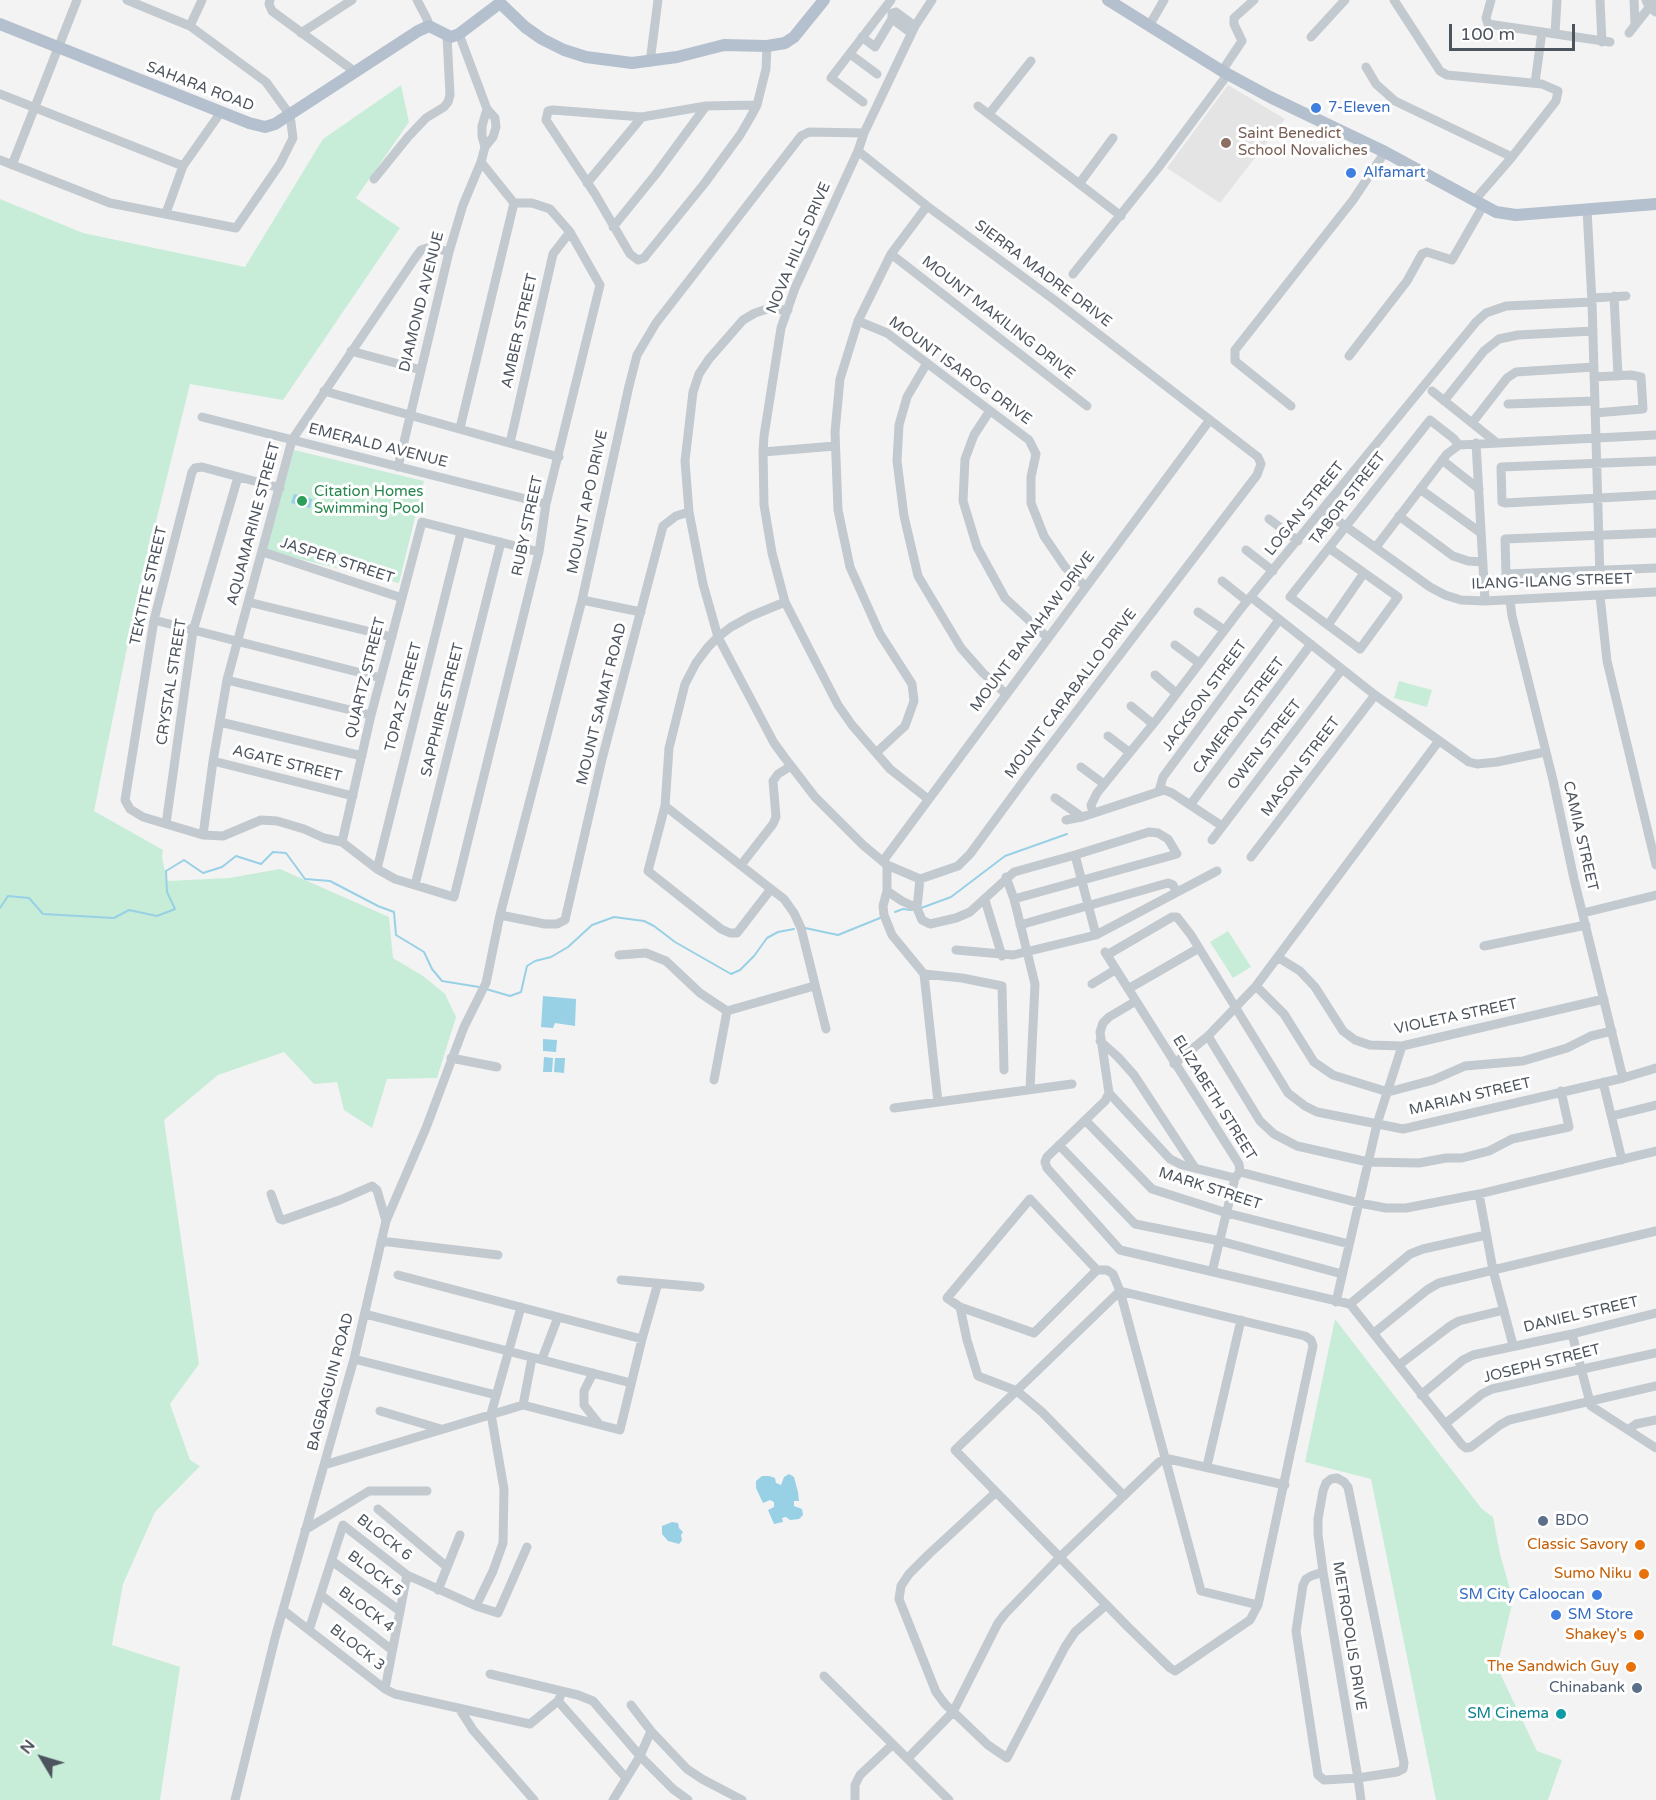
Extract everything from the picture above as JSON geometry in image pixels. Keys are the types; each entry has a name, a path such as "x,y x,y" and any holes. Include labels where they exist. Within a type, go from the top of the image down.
{"main road":[{"path":"429,26 453,35 500,1 525,27 564,50 609,61 650,62 724,45 767,46 786,43 794,37 824,0"},
{"path":"1108,0 1270,97 1385,152 1496,212 1516,215 1656,204"},
{"name":"SAHARA ROAD","path":"0,24 221,112 265,127 290,115 354,71 417,31 429,26"}],"street":[{"path":"12,165 77,0"},
{"path":"0,160 110,203 236,228 280,164 293,138 290,115 266,82 190,26 144,3 127,0"},
{"path":"190,26 202,0"},
{"path":"270,0 272,11 354,71"},
{"path":"301,33 352,0"},
{"path":"417,0 429,26"},
{"path":"650,62 658,0"},
{"name":"NOVA HILLS DRIVE","path":"928,799 890,769 838,705 785,602 772,553 764,505 763,452 781,328 795,288 858,151 864,133 913,30 932,0"},
{"path":"1149,26 1164,0"},
{"path":"1073,274 1120,216 1225,72 1242,41 1234,24 1234,18 1254,0"},
{"path":"1311,37 1345,0"},
{"path":"1349,356 1407,281 1422,254 1426,252 1452,260 1479,204 1556,101 1558,95 1554,87 1535,83 1447,75 1440,71 1394,0"},
{"path":"1491,0 1486,18 1488,24 1606,42 1600,0"},
{"path":"1555,34 1557,0"},
{"path":"1634,0 1635,24"},
{"path":"1629,33 1652,5"},
{"path":"891,10 913,30"},
{"path":"863,102 831,78 862,37 891,10"},
{"path":"862,37 875,47 891,10"},
{"path":"1535,83 1542,32"},
{"path":"374,179 426,118 448,102 453,35"},
{"name":"DIAMOND AVENUE","path":"398,467 449,252 463,205 482,162 485,147 482,136 487,110 453,35"},
{"path":"757,105 706,106 642,117 553,110 548,111 546,120 630,254 638,260 644,258 740,135 757,105 766,69 767,46"},
{"path":"850,54 877,74"},
{"path":"989,114 1031,61"},
{"path":"1366,67 1376,84 1395,101 1512,158"},
{"path":"0,94 183,166"},
{"path":"613,227 706,106"},
{"path":"978,106 1120,216"},
{"path":"166,213 183,166 221,112"},
{"path":"587,183 642,117"},
{"name":"MOUNT APO DRIVE","path":"486,983 500,915 582,600 628,386 637,355 644,340 801,136 809,132 864,133"},
{"path":"1079,184 1113,138"},
{"name":"SIERRA MADRE DRIVE","path":"858,151 1258,457 1261,464 1257,475"},
{"path":"1291,406 1238,364 1233,356 1235,350 1353,200 1385,152"},
{"path":"460,428 514,203 482,162"},
{"name":"RUBY STREET","path":"415,885 454,897 539,552 546,504 600,285 570,232 550,209 532,203 514,203"},
{"path":"876,753 905,726 914,701 912,684 880,634 850,567 838,510 835,432 840,379 858,321 891,254 927,206"},
{"path":"1587,209 1592,300 1599,575"},
{"name":"AMBER STREET","path":"510,443 553,254 570,232"},
{"name":"AQUAMARINE STREET","path":"203,835 227,680 292,440 422,250 430,247 449,252"},
{"name":"MOUNT MAKILING DRIVE","path":"891,254 1087,406"},
{"name":"LOGAN STREET","path":"1093,813 1091,805 1104,784 1153,724 1198,663 1466,334 1486,313 1518,304 1626,296"},
{"path":"1614,297 1618,376"},
{"path":"788,310 767,309 743,320 730,332 699,374 693,392 685,461 689,512 703,584 718,637 774,743 815,797 842,825 885,863 920,879 918,908 922,920 930,924 970,912 1014,872 1149,831 1168,839 1177,854 1014,899"},
{"name":"MOUNT ISAROG DRIVE","path":"858,321 887,333 1029,440 1036,454 1031,477 1031,503 1044,536 1065,567 1086,587"},
{"path":"1444,401 1484,351 1499,339 1518,335 1593,331"},
{"path":"351,351 421,370"},
{"path":"927,363 907,397 898,425 897,461 904,516 918,576 961,648 1005,693"},
{"path":"1472,423 1507,378 1516,372 1528,369 1594,367"},
{"path":"1594,377 1631,375 1641,377 1643,409 1595,413"},
{"path":"324,391 559,457"},
{"path":"1432,391 1497,443"},
{"path":"1508,404 1595,401"},
{"path":"989,412 974,435 965,459 963,501 977,548 1005,598 1047,638"},
{"name":"EMERALD AVENUE","path":"202,417 546,504"},
{"name":"TABOR STREET","path":"1328,625 1290,597 1430,420 1459,445"},
{"name":"MOUNT BANAHAW DRIVE","path":"885,863 1005,693 1209,421"},
{"path":"1376,547 1450,450 1459,445 1656,435"},
{"path":"1476,443 1485,601"},
{"path":"763,452 835,446"},
{"path":"1442,460 1479,489"},
{"path":"1656,460 1501,467 1502,502 1505,503 1656,495"},
{"name":"TEKTITE STREET","path":"166,824 136,813 130,809 125,800 154,620 192,472 195,468 202,467 280,488"},
{"name":"MOUNT CARABALLO DRIVE","path":"920,879 958,866 970,855 1035,765 1257,475"},
{"name":"CRYSTAL STREET","path":"166,824 193,631 238,477"},
{"path":"1420,489 1481,533"},
{"name":"ILANG-ILANG STREET","path":"1323,510 1438,591 1461,600 1510,600 1656,592"},
{"name":"MOUNT SAMAT ROAD","path":"500,915 545,924 557,924 565,920 602,759 663,526 676,516 689,512"},
{"path":"1399,516 1453,556 1468,561 1483,561"},
{"path":"1269,519 1298,542"},
{"name":"QUARTZ STREET","path":"342,842 370,715 422,522 460,531"},
{"path":"460,531 539,552"},
{"name":"TOPAZ STREET","path":"377,869 460,531"},
{"path":"1656,533 1505,539 1506,574 1599,575 1656,568"},
{"name":"SAPPHIRE STREET","path":"415,885 501,542"},
{"path":"1329,548 1398,597 1360,649 1328,625 1364,573"},
{"path":"1246,550 1273,572"},
{"name":"JASPER STREET","path":"263,552 402,598"},
{"path":"1222,581 1279,620 1375,695 1463,759 1477,764 1545,752"},
{"path":"1600,596 1607,661 1656,865"},
{"path":"582,600 641,612"},
{"name":"CAMIA STREET","path":"1510,600 1623,1078"},
{"path":"248,602 392,637"},
{"path":"771,889 737,933 730,933 721,929 648,872 664,806 669,748 685,684 702,655 718,637 751,616 785,602"},
{"path":"1198,612 1224,630"},
{"path":"154,620 381,678"},
{"name":"JACKSON STREET","path":"1159,791 1163,777 1279,620"},
{"name":"CAMERON STREET","path":"1190,805 1311,644"},
{"path":"1175,645 1198,663"},
{"name":"OWEN STREET","path":"1212,840 1342,669"},
{"path":"1155,675 1176,693"},
{"path":"227,680 370,715"},
{"name":"MASON STREET","path":"1251,857 1375,695"},
{"path":"1131,706 1153,724"},
{"path":"220,722 362,756"},
{"path":"1108,736 1129,752"},
{"path":"1174,1064 1236,1009 1279,958 1438,742"},
{"name":"AGATE STREET","path":"213,760 353,796"},
{"path":"741,865 773,824 776,817 773,781 778,774 791,766"},
{"path":"1081,767 1104,784"},
{"path":"1066,820 1082,817 1164,790 1222,826"},
{"path":"1055,798 1082,817"},
{"path":"664,806 784,899 801,927 826,1029"},
{"path":"166,824 203,835 223,836 261,820 295,826 324,838 342,842 377,869 395,879 415,885"},
{"path":"1076,855 1096,934"},
{"path":"885,863 888,891 883,906 884,915 892,935 924,974 938,1102"},
{"path":"956,950 1002,956 1027,952 1096,934 1120,924 1176,891 1217,871"},
{"path":"1006,877 1014,899 1035,984 1030,1089"},
{"path":"1020,925 1168,884 1173,885 1176,891"},
{"path":"888,891 918,908"},
{"path":"1583,913 1656,896"},
{"path":"985,900 1002,956"},
{"name":"MARIAN STREET","path":"1105,953 1172,917 1177,917 1199,948 1288,1093 1317,1112 1403,1129 1623,1078 1656,1068"},
{"path":"1484,946 1586,925"},
{"path":"1128,989 1199,948"},
{"path":"619,955 646,953 666,961 700,993 728,1011 814,986"},
{"name":"ELIZABETH STREET","path":"1105,953 1239,1164 1237,1175 1359,1203 1386,1208 1406,1208 1479,1194 1656,1151"},
{"name":"VIOLETA STREET","path":"1279,958 1300,971 1315,987 1343,1031 1355,1040 1370,1045 1402,1046 1604,999"},
{"path":"1092,984 1115,970"},
{"path":"924,974 962,978 1002,986 1005,1070"},
{"name":"BAGBAGUIN ROAD","path":"235,1800 283,1610 354,1359 386,1221 426,1128 464,1026 486,983"},
{"path":"1256,986 1284,1014 1314,1062 1333,1075 1388,1092 1433,1080 1465,1066 1523,1061 1567,1048 1591,1036 1612,1031"},
{"path":"1136,1000 1103,1023 1100,1041 1109,1093 1162,1151 1182,1165 1237,1175 1212,1272"},
{"path":"714,1080 728,1011"},
{"path":"1208,1036 1260,1121 1274,1134 1297,1146 1368,1162 1419,1163 1446,1158 1462,1158 1489,1151 1512,1139 1569,1127 1561,1091"},
{"path":"1100,1041 1134,1076 1195,1168"},
{"path":"1336,1302 1377,1124 1402,1046"},
{"path":"451,1059 497,1067"},
{"path":"1603,1082 1622,1160"},
{"path":"894,1108 1072,1084"},
{"path":"1109,1093 1105,1101 1047,1157 1045,1162 1047,1168 1120,1250 1350,1304 1466,1448 1509,1420 1656,1386"},
{"path":"1612,1116 1656,1105"},
{"name":"MARK STREET","path":"1086,1121 1152,1189 1227,1213 1349,1244"},
{"path":"1059,1145 1135,1224 1220,1241 1342,1274"},
{"path":"271,1194 280,1219 283,1220 372,1186 377,1190 386,1221"},
{"path":"1479,1194 1493,1270 1513,1345"},
{"path":"1097,1270 1030,1199 947,1298 960,1307 1034,1333 1097,1270 1107,1270 1113,1274 1120,1291 1201,1591 1258,1605"},
{"path":"1374,1333 1433,1287 1493,1270 1656,1231"},
{"path":"1350,1304 1410,1254 1486,1235"},
{"path":"381,1241 498,1255"},
{"path":"398,1275 642,1339"},
{"path":"621,1280 700,1287"},
{"path":"324,1465 523,1405 620,1430 658,1283"},
{"path":"1120,1291 1305,1336 1311,1340 1312,1346 1285,1485 1258,1605 1250,1620 1175,1671 1059,1558 955,1450 1120,1291"},
{"path":"521,1307 491,1414 504,1489 503,1543 493,1571 476,1606 498,1613 527,1547"},
{"path":"960,1307 966,1340 978,1376 1017,1391 1042,1412 1125,1496"},
{"path":"1398,1365 1459,1321 1504,1310"},
{"name":"DANIEL STREET","path":"1421,1395 1462,1360 1473,1355 1656,1313"},
{"path":"365,1314 631,1383"},
{"path":"523,1405 537,1358 558,1317"},
{"path":"1207,1466 1241,1320"},
{"path":"1572,1334 1589,1402 1595,1410 1656,1448"},
{"name":"JOSEPH STREET","path":"1445,1424 1482,1394 1492,1389 1656,1353"},
{"path":"354,1359 496,1395"},
{"path":"593,1373 584,1391 584,1405 599,1424"},
{"path":"380,1411 441,1429"},
{"path":"1628,1430 1636,1424 1656,1420"},
{"path":"1164,1459 1207,1466 1285,1485"},
{"path":"908,1758 952,1712 998,1623 1018,1599 1164,1459"},
{"name":"METROPOLIS DRIVE","path":"1358,1778 1397,1772 1403,1769 1404,1762 1347,1487 1338,1478 1331,1479 1323,1491 1318,1534 1361,1800"},
{"path":"305,1530 369,1491 427,1491"},
{"path":"995,1493 929,1554 909,1574 901,1586 899,1599 920,1654 936,1692 952,1712 988,1745 1007,1758 1065,1647 1075,1632 1106,1605"},
{"path":"378,1509 447,1567"},
{"name":"BLOCK 6","path":"332,1561 343,1525 406,1575 476,1606"},
{"path":"438,1590 460,1535"},
{"path":"309,1630 332,1561"},
{"name":"BLOCK 5","path":"332,1561 400,1611"},
{"path":"1323,1572 1306,1579 1303,1585 1296,1631 1318,1775 1324,1780 1358,1778"},
{"path":"406,1575 385,1689 395,1694 530,1724 560,1697"},
{"name":"BLOCK 4","path":"321,1595 392,1650"},
{"name":"BLOCK 3","path":"283,1610 385,1689"},
{"path":"490,1674 560,1697 586,1697 598,1705 640,1756 673,1789 688,1800"},
{"path":"824,1676 949,1800"},
{"path":"560,1697 626,1778"},
{"path":"631,1706 687,1769 742,1800"},
{"path":"459,1708 473,1730 534,1800"},
{"path":"613,1800 640,1756 651,1731"},
{"path":"855,1800 855,1785 860,1774 893,1744"}],"shaded area":[{"name":"Saint Benedict School Novaliches","path":"1228,85 1285,119 1220,203 1167,168"}],"green space":[{"path":"401,85 409,122 356,198 400,228 283,400 190,384 138,594 94,811 163,850 162,857 167,881 229,878 280,869 389,917 393,958 423,976 445,994 456,1017 437,1078 387,1079 372,1128 344,1110 337,1082 314,1084 284,1052 218,1075 164,1120 199,1364 170,1404 190,1460 200,1466 155,1512 123,1584 112,1645 180,1667 160,1800 0,1800 0,199 83,233 245,267 323,139"},
{"path":"294,450 424,481 399,583 266,551"},
{"path":"1399,681 1432,690 1427,707 1394,698"},
{"path":"1228,931 1251,967 1233,978 1210,942"},
{"path":"1335,1319 1482,1509 1493,1517 1500,1554 1513,1600 1497,1667 1537,1751 1562,1760 1548,1800 1436,1800 1371,1479 1305,1462"}],"water":[{"name":"Citation Homes Swimming Pool","path":"294,494 312,499 310,508 291,503"},
{"path":"543,996 576,999 575,1026 555,1023 553,1028 541,1027"},
{"path":"543,1039 557,1040 556,1052 543,1051"},
{"path":"544,1057 553,1058 552,1072 543,1072"},
{"path":"555,1058 565,1058 564,1073 554,1072"},
{"path":"789,1474 794,1477 798,1492 799,1501 794,1501 794,1506 802,1509 803,1515 799,1519 782,1518 783,1522 774,1524 768,1510 774,1507 774,1502 770,1500 763,1503 756,1488 756,1481 762,1476 769,1476 775,1478 776,1483 781,1485 784,1477"},
{"path":"672,1522 678,1523 683,1532 679,1544 668,1541 662,1534 662,1526"}],"waterway":[{"path":"921,908 951,897 1005,856 1067,834"},
{"path":"0,908 8,896 29,898 43,914 114,918 129,910 157,916 175,909 167,892 166,871 184,860 203,873 222,867 236,856 261,864 273,852 286,853 305,879 330,881 394,912 396,935 424,952 432,969 442,981 479,987"},
{"path":"895,912 903,909 911,910"},
{"path":"486,989 510,996 521,992 527,966 535,961 551,957 568,947 592,925 614,917 644,921 675,942 731,974 740,970 767,938 778,932 794,929"},
{"path":"805,928 838,935 880,918"}],"place":[{"name":"7-Eleven","path":"1316,108"},
{"name":"Saint Benedict School Novaliches","path":"1226,143"},
{"name":"Alfamart","path":"1351,173"},
{"name":"Citation Homes Swimming Pool","path":"302,501"},
{"name":"BDO","path":"1543,1521"},
{"name":"Classic Savory","path":"1640,1545"},
{"name":"Sumo Niku","path":"1644,1574"},
{"name":"SM City Caloocan","path":"1597,1595"},
{"name":"SM Store","path":"1556,1615"},
{"name":"Shakey's","path":"1639,1635"},
{"name":"The Sandwich Guy","path":"1631,1667"},
{"name":"Chinabank","path":"1637,1688"},
{"name":"SM Cinema","path":"1561,1714"}]}
